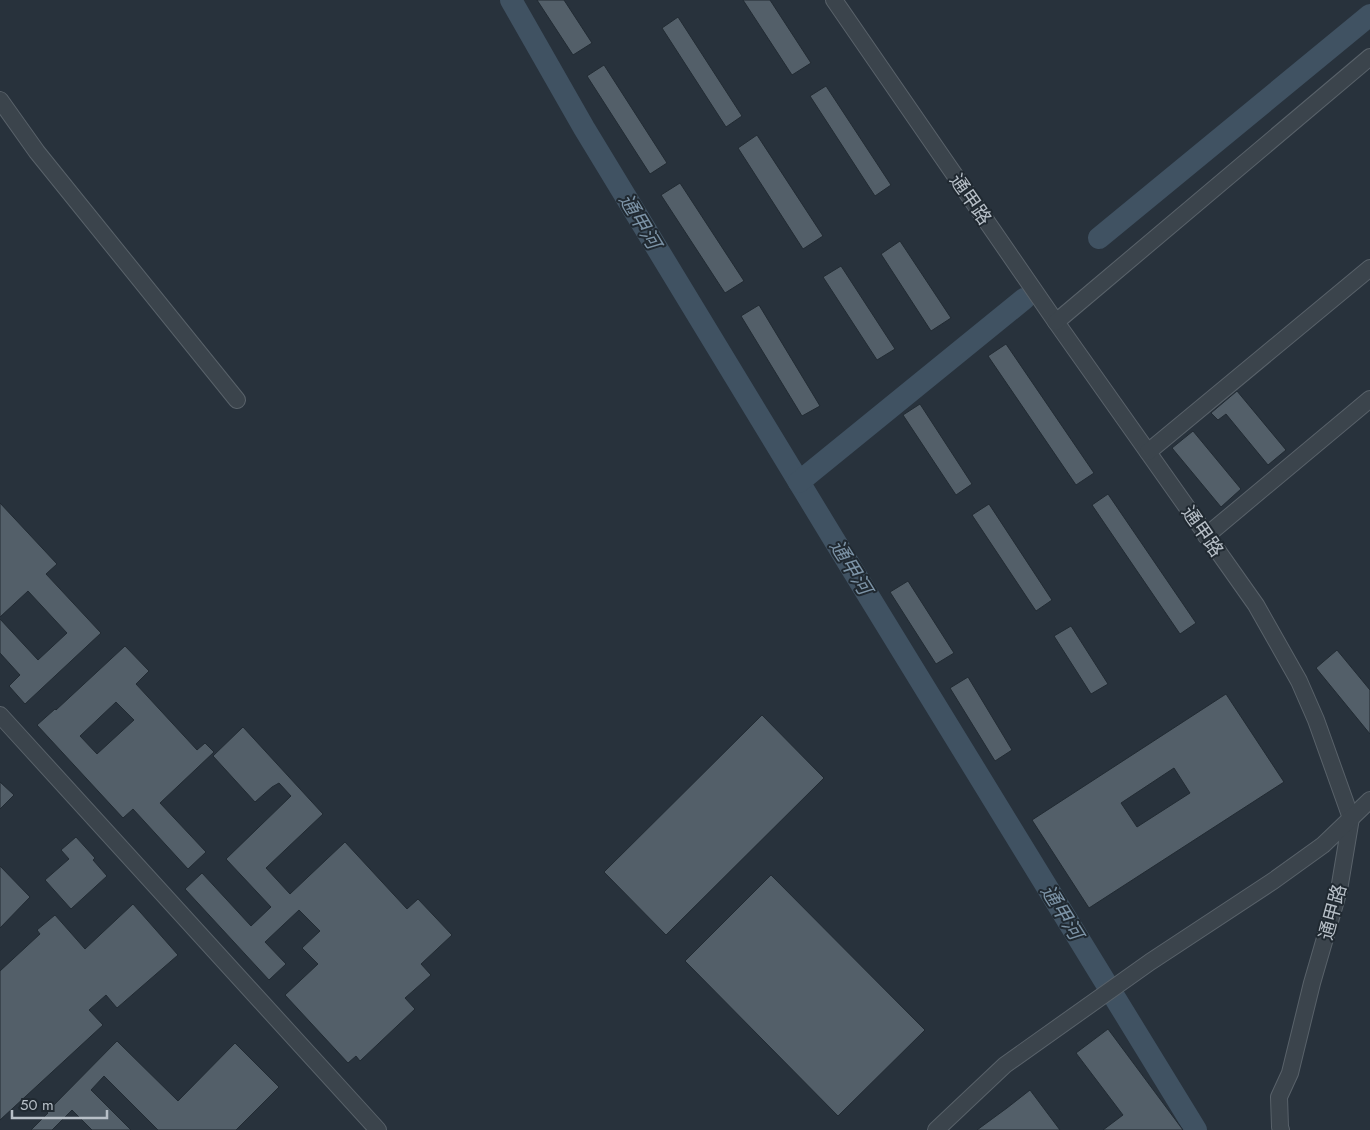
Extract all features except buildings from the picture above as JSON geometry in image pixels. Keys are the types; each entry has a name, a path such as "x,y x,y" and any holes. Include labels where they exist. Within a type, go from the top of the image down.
{"street":[{"name":"通甲路","path":"834,0 1056,322 1256,606 1299,681 1316,720 1351,818 1339,890 1312,983 1290,1073 1279,1097 1281,1130"},
{"path":"1056,322 1370,57"},
{"path":"0,100 37,152 237,400"},
{"path":"1148,452 1370,268"},
{"path":"1206,536 1370,399"},
{"path":"0,715 378,1130"},
{"path":"936,1130 1005,1065 1122,982 1273,881 1323,845 1370,800"}],"waterway":[{"name":"通甲河","path":"511,0 584,128 1196,1130"},
{"path":"1099,238 1370,15"},
{"path":"799,482 1024,299"}]}
